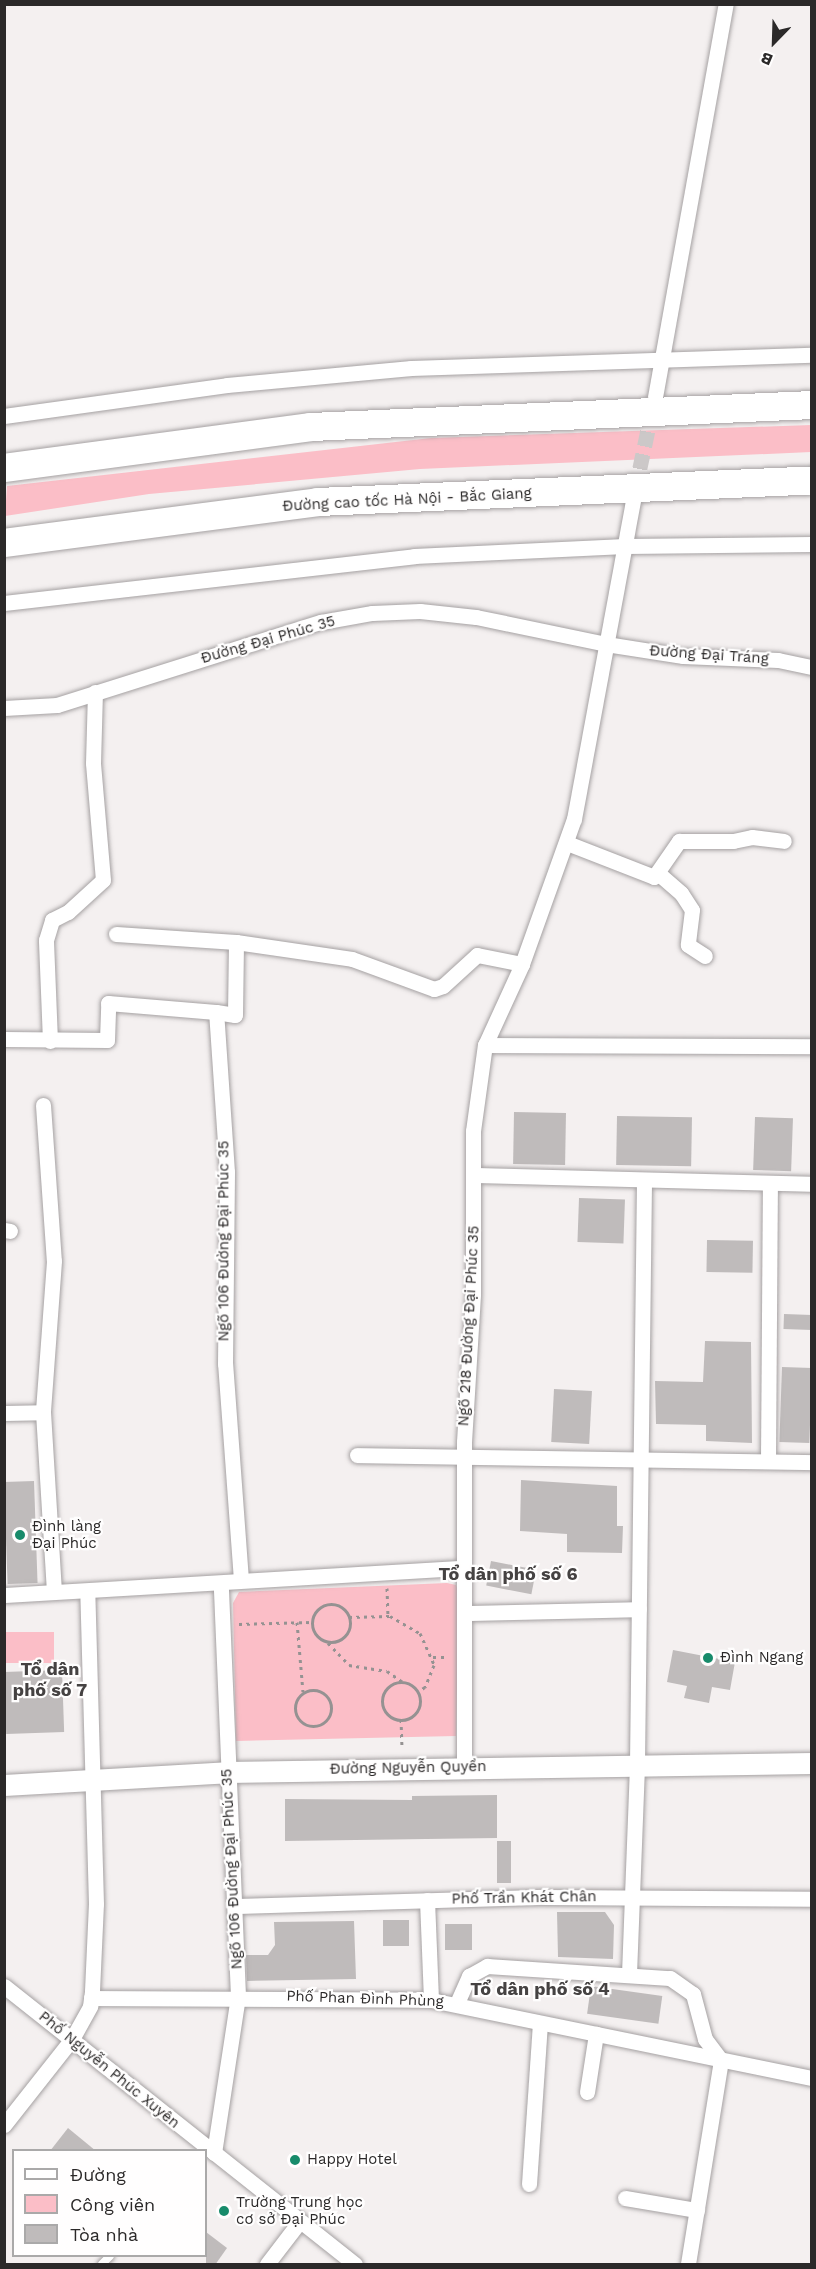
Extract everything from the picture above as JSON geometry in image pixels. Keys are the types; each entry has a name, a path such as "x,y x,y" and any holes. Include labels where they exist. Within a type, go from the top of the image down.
{"highway":[{"path":"4,468 312,428 812,405"},
{"name":"Đường cao tốc Hà Nội - Bắc Giang","path":"4,543 318,502 812,480"}],"street":[{"path":"655,397 726,4"},
{"path":"4,416 227,385 411,368 661,357 812,355"},
{"name":"Ngõ 218 Đường Đại Phúc 35","path":"464,1767 465,1454 473,1294 473,1131 485,1045 522,964 567,843 634,494"},
{"path":"4,603 414,556 625,546 812,544"},
{"name":"Đường Đại Phúc 35","path":"4,708 57,705 321,622 372,613 420,611 476,617 606,644"},
{"name":"Đường Đại Tráng","path":"606,644 683,656 778,660 812,667"},
{"path":"50,1041 46,940 51,920 68,912 103,880 93,763 95,692"},
{"path":"567,843 650,876 659,874 680,841 733,841 752,837 784,841"},
{"path":"659,874 681,893 692,910 688,945 705,956"},
{"path":"116,934 236,942 352,959 434,988 443,986 477,955 522,964"},
{"path":"4,1039 107,1041 108,1003 235,1015 236,942"},
{"name":"Ngõ 106 Đường Đại Phúc 35","path":"216,1012 227,1172 225,1364 241,1581"},
{"path":"485,1045 812,1046"},
{"path":"43,1105 54,1261 43,1412 54,1592"},
{"path":"474,1175 812,1184"},
{"path":"629,1974 637,1763 644,1181"},
{"path":"768,1460 770,1183"},
{"path":"4,1413 43,1412"},
{"path":"357,1455 465,1454 812,1462"},
{"path":"4,1595 464,1568"},
{"name":"Ngõ 106 Đường Đại Phúc 35","path":"205,2149 238,1996 237,1906 227,1772 221,1583"},
{"path":"4,2125 72,2040 91,1998 96,1904 87,1591"},
{"path":"466,1613 639,1609"},
{"name":"Đường Nguyễn Quyền","path":"4,1785 227,1772 637,1763 812,1763"},
{"name":"Phố Trần Khát Chân","path":"237,1906 632,1897 812,1899"},
{"path":"427,1900 431,2000"},
{"path":"457,2003 469,1976 487,1965 670,1978 687,1987 696,2001 705,2039 721,2060 688,2265"},
{"name":"Phố Nguyễn Phúc Xuyên","path":"4,1986 205,2149"},
{"name":"Phố Phan Đình Phùng","path":"91,1998 238,1996 431,2000 457,2003 540,2025 596,2034 812,2078"},
{"path":"529,2184 540,2025"},
{"path":"587,2092 596,2034"},
{"name":"Phố Nguyễn Phúc Xuyên","path":"207,2151 355,2265"},
{"path":"625,2198 697,2210"},
{"path":"267,2265 300,2221"}],"path":[{"path":"387,1585 388,1616"},
{"path":"327,1642 346,1635 349,1617 341,1607 328,1605 316,1611 312,1622 316,1636 327,1642 349,1665 387,1671 417,1692 420,1703 416,1712 401,1719 388,1714 382,1698 392,1684 404,1683"},
{"path":"349,1617 388,1616 420,1633 434,1657 430,1678 417,1692"},
{"path":"297,1622 303,1693 296,1702 297,1715 306,1724 321,1724 328,1717 330,1702 319,1691 303,1693"},
{"path":"235,1624 312,1622"},
{"path":"401,1719 402,1746"}],"green space":[{"path":"811,425 811,452 420,469 149,494 5,516 7,486 431,438"},
{"path":"447,1583 456,1585 459,1593 456,1736 236,1741 233,1603 239,1592"},
{"path":"5,1632 54,1632 54,1663 5,1663"}],"building":[{"path":"514,1112 566,1113 565,1165 513,1164"},
{"path":"617,1116 692,1117 691,1166 616,1165"},
{"path":"755,1117 793,1118 791,1171 753,1170"},
{"path":"579,1198 625,1200 623,1244 577,1242"},
{"path":"707,1240 753,1241 752,1273 706,1272"},
{"path":"784,1314 812,1315 811,1330 783,1329"},
{"path":"705,1341 751,1342 752,1443 706,1441 706,1425 656,1424 655,1381 703,1382"},
{"path":"782,1367 812,1368 809,1443 779,1442"},
{"path":"554,1389 592,1391 589,1444 551,1442"},
{"path":"521,1480 617,1486 617,1526 623,1526 622,1553 567,1552 567,1534 520,1531"},
{"name":"Đình làng Đại Phúc","path":"34,1481 38,1583 8,1584 4,1482"},
{"path":"491,1561 536,1570 531,1594 486,1586"},
{"path":"673,1650 735,1662 730,1690 712,1687 709,1703 684,1698 687,1686 667,1682"},
{"path":"62,1670 64,1732 6,1734 4,1672"},
{"path":"497,1795 497,1838 285,1841 285,1799 412,1800 412,1796"},
{"path":"497,1841 511,1841 511,1883 497,1883"},
{"path":"557,1912 605,1912 614,1925 613,1959 558,1957"},
{"path":"383,1920 409,1920 409,1946 383,1946"},
{"path":"354,1921 356,1979 247,1981 246,1955 268,1955 275,1945 274,1922"},
{"path":"445,1924 472,1924 472,1950 445,1950"},
{"path":"591,1986 662,1996 658,2024 587,2014"},
{"path":"68,2128 94,2149 52,2149"},
{"path":"207,2233 227,2248 215,2265 206,2265"}],"tunnel":[{"path":"635,491 653,406"}],"place":[{"name":"Đình làng Đại Phúc","path":"20,1535"},
{"name":"Đình Ngang","path":"708,1658"},
{"name":"Happy Hotel","path":"295,2160"},
{"name":"Trường Trung học cơ sở Đại Phúc","path":"224,2211"}],"district":[{"name":"Tổ dân phố số 6","path":"508,1574"},
{"name":"Tổ dân phố số 7","path":"50,1680"},
{"name":"Tổ dân phố số 4","path":"540,1989"}]}
